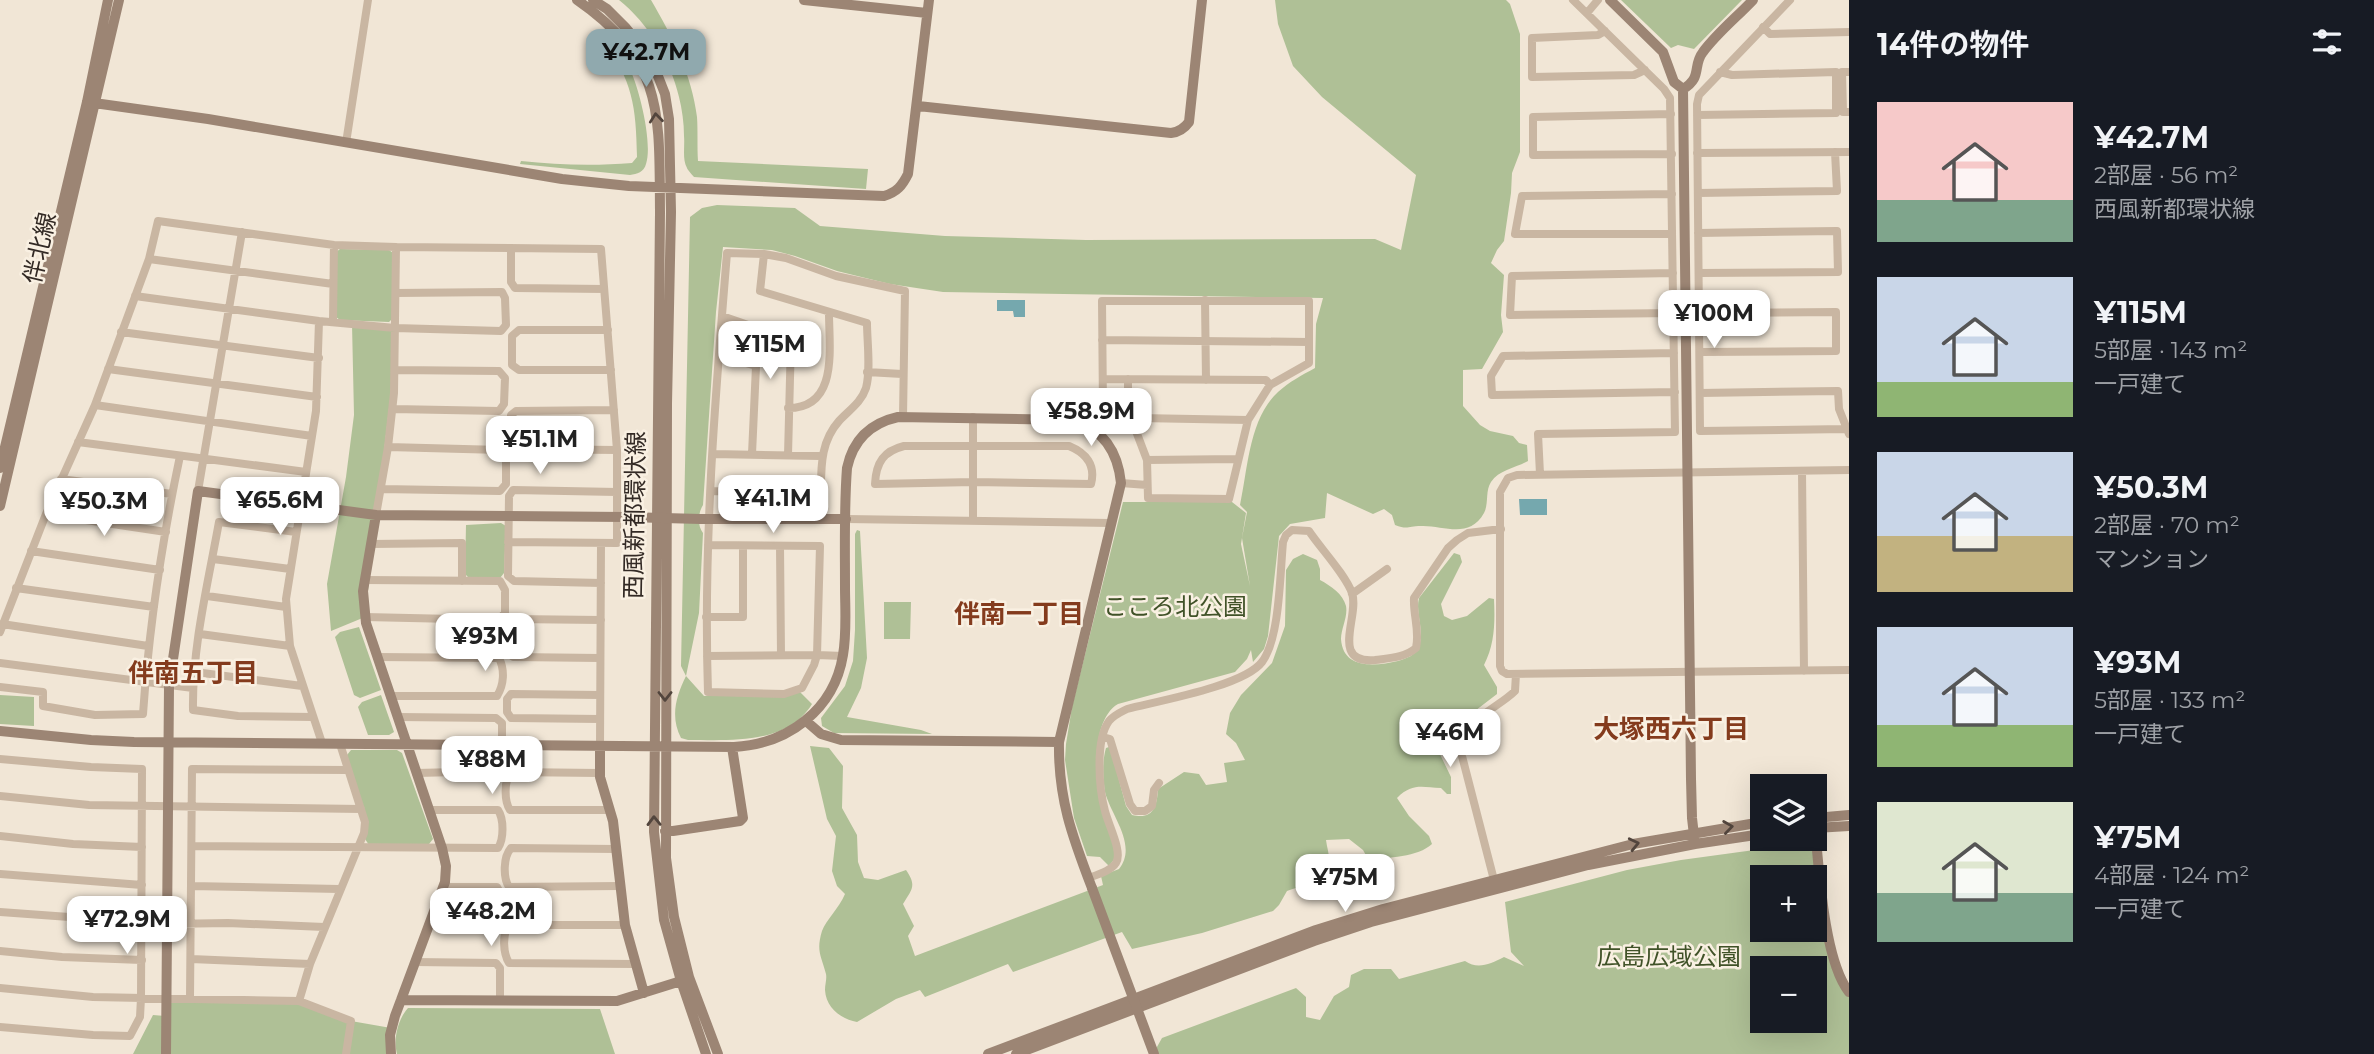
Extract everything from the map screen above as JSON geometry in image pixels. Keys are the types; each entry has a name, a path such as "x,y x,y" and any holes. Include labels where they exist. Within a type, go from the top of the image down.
{"street":[{"name":"伴北線","path":"0,506 92,103 108,0"},
{"name":"伴北線","path":"0,468 119,0"},
{"path":"346,143 368,0"},
{"name":"西風新都環状線","path":"577,0 617,32 632,50 645,73 653,96 665,186"},
{"name":"西風新都環状線","path":"593,0 607,9 643,49 665,94 669,119 665,186 659,746 654,832 664,920 706,1054"},
{"path":"804,0 927,13"},
{"path":"92,103 208,119 562,179 629,186 884,197 902,186 908,174 929,0"},
{"path":"918,106 1178,132 1189,122 1202,0"},
{"path":"1540,474 1538,433 1675,432 1670,98 1573,0"},
{"path":"1587,13 1598,0"},
{"path":"1610,0 1663,52 1674,82 1683,89"},
{"path":"1683,89 1690,85 1697,75 1701,54 1753,0"},
{"path":"1700,393 1838,391 1839,409 1847,432 1700,431 1697,153 1699,95 1790,0"},
{"path":"1763,27 1770,34 1849,32"},
{"path":"1605,31 1598,35 1532,38 1532,77 1634,75 1645,70"},
{"path":"1697,115 1836,113 1836,72 1732,75 1720,72"},
{"path":"1849,72 1842,72 1843,112 1849,112"},
{"path":"1683,89 1690,671 1695,844"},
{"path":"1671,114 1533,117 1533,155 1672,154"},
{"path":"1698,193 1837,191 1835,152"},
{"path":"1697,153 1849,152"},
{"path":"1672,194 1522,197 1515,234 1672,234"},
{"path":"1672,214 1698,213"},
{"path":"148,646 1,628 46,514 95,405 149,259 158,221 334,245 601,249 617,450 617,492 622,517 617,543 508,542"},
{"path":"1698,233 1837,231 1838,272 1699,273"},
{"path":"166,1054 169,685 198,491 242,232"},
{"path":"333,322 334,245"},
{"path":"391,1054 392,1025 443,887 446,866 365,617 365,580 393,409 396,247"},
{"path":"511,248 510,282 515,288 604,289"},
{"path":"708,545 820,546 817,655 802,688 784,694 708,692 708,545 705,519 712,491 727,253 764,254 786,258 858,282 905,291 903,417"},
{"path":"712,491 814,492 821,487 821,456 828,437 837,423 860,401 866,386 867,323 760,291 764,254"},
{"path":"149,259 333,284"},
{"path":"1673,273 1512,276 1510,315 1674,313"},
{"path":"135,296 319,321 396,328 500,331 506,325 505,298 502,292 396,293"},
{"path":"1093,428 1103,409 1102,300 1309,301 1308,363 1270,385 1248,421 1229,499 1149,498 1147,460 1130,420 1128,379"},
{"path":"1205,300 1206,380"},
{"path":"1699,313 1836,312 1836,351 1700,352"},
{"path":"788,408 808,402 826,386 829,375 829,313"},
{"path":"722,316 791,340 788,455"},
{"path":"319,321 317,397 286,607 290,646 322,743"},
{"path":"608,330 519,330 512,336 512,365 519,370 611,370"},
{"path":"121,332 318,359"},
{"path":"1102,340 1309,342"},
{"path":"1674,353 1503,356 1491,376 1492,395 1675,392"},
{"path":"719,355 756,366 752,454"},
{"path":"108,369 317,397"},
{"path":"393,409 499,411 504,404 505,378 499,372 395,370"},
{"path":"867,372 902,374"},
{"path":"1674,373 1700,373"},
{"path":"1103,379 1266,380 1270,385"},
{"path":"95,405 312,436"},
{"path":"614,410 516,411 511,415 511,443 516,449 617,450"},
{"path":"0,731 90,740 169,742 732,747 760,744 773,740 806,721 816,711 831,689 843,656 846,468 856,444 874,426 903,417 1074,420 1093,428 1111,449 1119,468 1121,484 1059,742 1059,780 1062,800 1090,883 1154,1054"},
{"path":"973,417 973,520"},
{"path":"1130,420 1151,418 1248,421"},
{"path":"78,442 306,472"},
{"path":"904,446 1069,446 1082,452 1090,462 1093,476 1091,484 974,482 874,484 875,470 881,458 891,449 904,446"},
{"path":"381,489 500,491 506,484 506,457 501,450 388,447"},
{"path":"713,454 821,456"},
{"path":"0,687 43,692 43,706 95,715 144,714 148,646 180,456"},
{"path":"1147,460 1238,459"},
{"path":"1849,470 1517,475 1508,478 1500,492 1500,666 1507,674 1849,670"},
{"path":"1802,471 1804,671"},
{"path":"61,479 172,494"},
{"path":"1121,484 1147,485"},
{"path":"601,583 514,582 508,576 509,496 513,490 617,492"},
{"path":"198,491 376,515 1110,523"},
{"path":"46,514 166,532"},
{"path":"296,532 219,522 200,634 193,710 238,716 313,717"},
{"path":"1090,883 1113,867 1118,858 1101,797 1099,767 1108,722 1127,709 1234,680 1252,671 1262,662 1275,629 1283,542 1286,535 1292,530 1309,531 1352,594 1353,617 1348,634 1352,653 1360,659 1371,660 1401,657 1416,648 1418,638 1414,598 1448,548 1468,533 1501,530"},
{"path":"371,544 462,543 462,581"},
{"path":"601,543 599,773 610,810 625,925 644,993"},
{"path":"706,617 743,617 743,546"},
{"path":"780,546 780,655"},
{"path":"31,551 160,570"},
{"path":"213,559 290,569"},
{"path":"1352,594 1387,569"},
{"path":"365,580 500,581 505,590 505,613 498,620 365,617"},
{"path":"16,587 154,607"},
{"path":"207,596 286,607"},
{"path":"600,657 513,657 507,651 508,625 512,619 601,620"},
{"path":"200,634 290,646"},
{"path":"707,656 843,656"},
{"path":"377,657 499,659 503,665 502,688 497,696 390,696"},
{"path":"0,663 193,688"},
{"path":"195,672 302,686"},
{"path":"1494,880 1461,744 1473,723 1515,691 1516,674"},
{"path":"600,695 511,694 507,699 507,712 511,718 600,719"},
{"path":"398,717 496,718 502,724 502,765 499,771 416,773"},
{"path":"806,721 821,734 841,740 1059,742"},
{"path":"1103,737 1110,739 1130,804 1135,811 1152,806 1154,787 1159,783"},
{"path":"299,1001 324,927 359,847 365,822 340,744"},
{"name":"西風新都環状線","path":"659,746 666,858 677,929 689,977 718,1054"},
{"path":"665,831 740,821 743,818 732,747"},
{"path":"0,759 142,769 141,998 140,1017 130,1036 81,1035 0,1027"},
{"path":"190,997 192,769 348,770"},
{"path":"599,773 511,772 507,776 507,805 510,810 610,810"},
{"path":"0,796 142,807 361,809"},
{"path":"192,846 498,848 501,843 502,816 498,810 429,810"},
{"path":"1827,817 1849,815"},
{"path":"988,1054 1337,923 1633,844 1750,824"},
{"path":"1827,827 1849,826"},
{"path":"0,836 73,844 142,847"},
{"path":"1016,1054 1371,922 1588,866 1750,836"},
{"path":"616,849 511,848 506,853 506,881 509,887 620,886"},
{"path":"1817,851 1820,888 1835,966 1849,992"},
{"path":"0,874 142,884"},
{"path":"191,886 339,890"},
{"path":"430,923 496,925 500,919 500,892 497,887 443,887"},
{"path":"0,912 166,924 324,927"},
{"path":"625,925 509,925 505,931 505,957 509,963 634,964"},
{"path":"0,951 142,960"},
{"path":"191,960 310,964"},
{"path":"415,962 496,963 500,968 500,1000"},
{"path":"401,1000 617,1001 681,981"},
{"path":"0,988 93,997 299,1001 351,1021 346,1054"}],"green space":[{"path":"619,0 651,0 673,42 691,86 697,117 698,161 868,169 866,189 694,177 687,169 685,161 682,111 670,70 649,31"},
{"name":"こころ北公園","path":"1275,0 1506,0 1510,4 1520,34 1520,152 1512,173 1504,241 1491,263 1504,275 1501,315 1503,332 1482,369 1463,370 1463,406 1480,425 1490,431 1513,436 1519,443 1527,445 1528,461 1494,478 1487,493 1484,513 1478,521 1463,529 1429,526 1406,528 1395,525 1392,515 1384,509 1373,514 1327,493 1325,518 1290,524 1279,536 1268,636 1264,649 1253,662 1251,650 1235,672 1118,704 1107,715 1100,732 1097,760 1100,788 1116,853 1109,866 1100,857 1087,856 1074,818 1065,760 1072,707 1123,502 1232,502 1246,513 1241,544 1250,586 1242,538 1247,512 1240,505 1251,445 1268,403 1287,385 1315,368 1316,324 1323,298 943,292 890,284 837,271 772,250 723,247 703,505 699,519 703,533 699,613 686,676 681,666 690,217 702,208 717,205 795,208 820,226 945,236 1086,240 1375,239 1401,250 1416,175 1322,97 1293,66 1278,24"},
{"path":"1621,0 1742,0 1694,49 1678,45 1671,48"},
{"path":"606,37 627,63 637,88 648,143 644,169 630,175 520,164 521,161 576,165 618,164 632,163 637,157 631,95 620,68 602,39"},
{"path":"340,249 389,250 393,253 393,318 389,322 340,320 336,317 335,253"},
{"path":"352,324 395,328 395,356 365,617 331,631 327,584 354,415"},
{"path":"501,523 506,526 504,573 500,578 469,578 465,574 466,525"},
{"path":"857,530 860,531 867,658 861,688 847,717 932,734 834,733 822,726 821,718 845,686 853,661"},
{"path":"1454,553 1460,555 1462,562 1441,604 1444,616 1452,620 1467,616 1489,598 1494,599 1492,641 1484,665 1497,687 1497,694 1467,717 1459,728 1445,726 1439,729 1436,746 1451,777 1451,794 1441,788 1417,787 1407,790 1397,798 1409,816 1429,836 1432,844 1411,854 1368,859 1363,850 1349,839 1326,840 1328,870 1319,879 1287,891 1273,911 1202,933 1132,949 1122,932 1013,972 1008,964 925,997 920,990 896,999 857,1022 845,1018 831,1007 826,996 826,976 819,943 824,927 845,894 837,886 832,871 836,836 827,819 810,746 829,748 843,766 842,808 857,835 858,862 864,878 878,880 906,870 909,875 912,887 903,904 914,926 908,936 915,956 1103,885 1101,876 1119,869 1124,860 1125,840 1105,792 1103,770 1106,748 1109,747 1112,754 1126,806 1132,815 1149,814 1155,806 1158,789 1184,772 1199,774 1206,785 1227,782 1224,763 1245,760 1236,743 1226,734 1230,713 1241,695 1272,663 1285,626 1286,570 1293,559 1303,554 1317,560 1320,580 1339,594 1344,602 1346,614 1341,639 1348,656 1362,664 1380,664 1410,656 1419,646 1419,598"},
{"path":"884,602 911,602 910,639 884,639"},
{"path":"359,627 381,690 360,698 354,695 335,637 340,632"},
{"path":"686,676 704,696 786,696 799,691 812,704 788,727 773,733 739,739 688,740 681,738 675,714 679,691"},
{"path":"0,695 34,697 34,726 0,724"},
{"path":"381,695 394,732 389,735 368,735 358,707 362,702"},
{"path":"351,750 397,750 402,753 433,839 429,844 369,845 365,839 347,755"},
{"name":"広島広域公園","path":"1750,851 1813,851 1816,865 1750,865 1750,942 1827,942 1827,917 1843,990 1849,997 1849,1054 1153,1054 1162,1038 1296,988 1306,997 1306,1017 1320,1020 1334,996 1349,987 1351,975 1364,969 1391,969 1399,979 1465,961 1479,966 1504,957 1524,966 1511,952 1505,902 1627,870"},
{"path":"167,998 299,1001 351,1021 391,1028 393,1054 133,1054 153,1015 165,1016"},
{"path":"408,1008 600,1009 615,1054 397,1054 397,1030"}],"water":[{"path":"997,300 1025,300 1025,317 1014,317 1013,311 997,311"},
{"path":"1519,499 1547,499 1547,515 1520,515"}],"district":[{"name":"伴南一丁目","path":"1019,614"},
{"name":"伴南五丁目","path":"193,673"},
{"name":"大塚西六丁目","path":"1671,729"}]}
